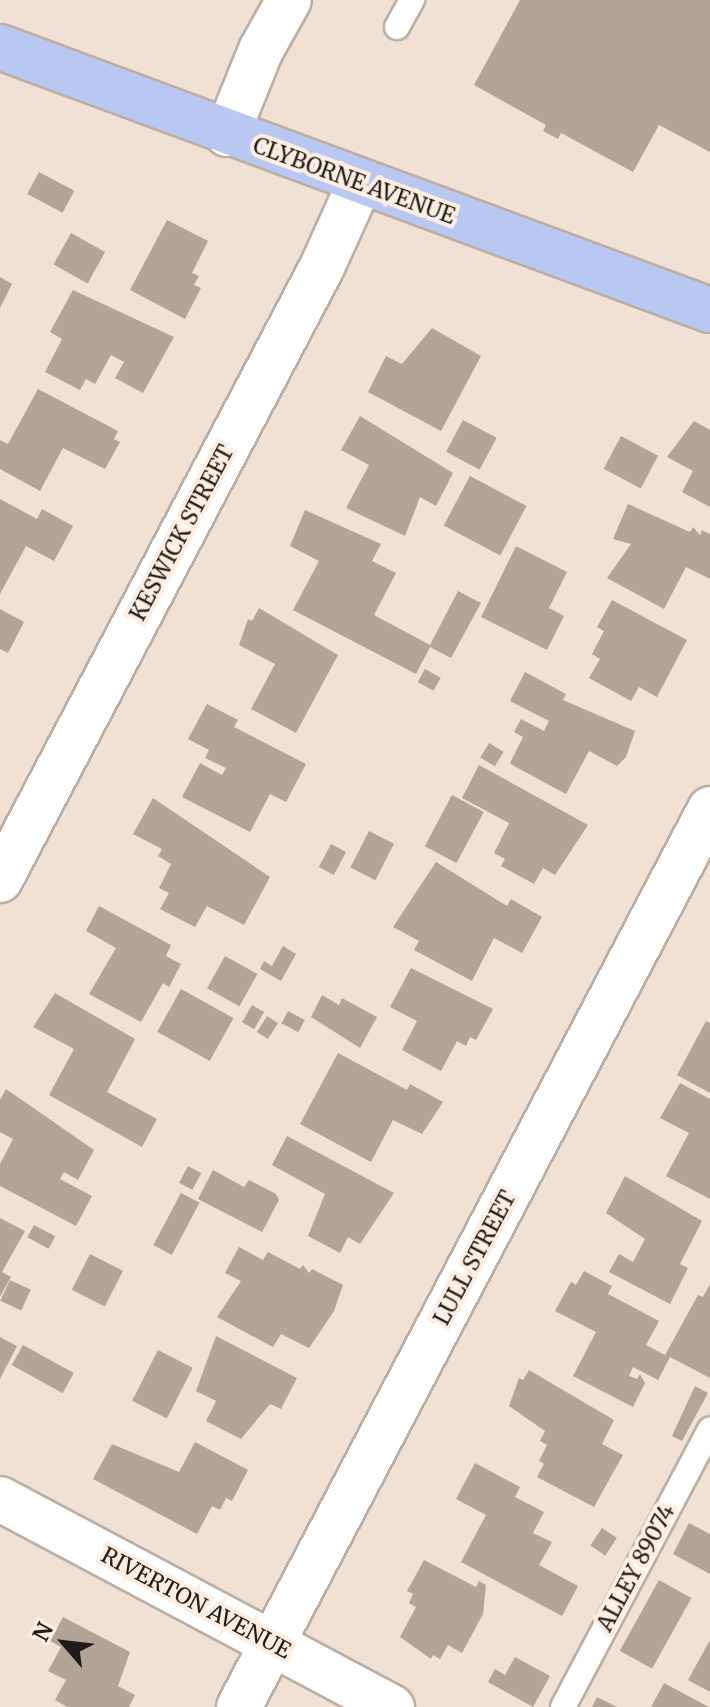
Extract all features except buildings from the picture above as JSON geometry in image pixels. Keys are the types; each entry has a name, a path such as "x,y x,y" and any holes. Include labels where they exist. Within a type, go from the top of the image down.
{"main road":[{"name":"CLYBORNE AVENUE","path":"0,47 227,134 710,310"}],"street":[{"path":"227,134 261,50 289,0"},
{"name":"KESWICK STREET","path":"0,880 322,267 360,183"},
{"name":"LULL STREET","path":"239,1707 710,809"},
{"name":"RIVERTON AVENUE","path":"0,1499 392,1707"}],"lane":[{"path":"397,27 412,0"},
{"name":"ALLEY 89074","path":"563,1707 710,1429"}]}
